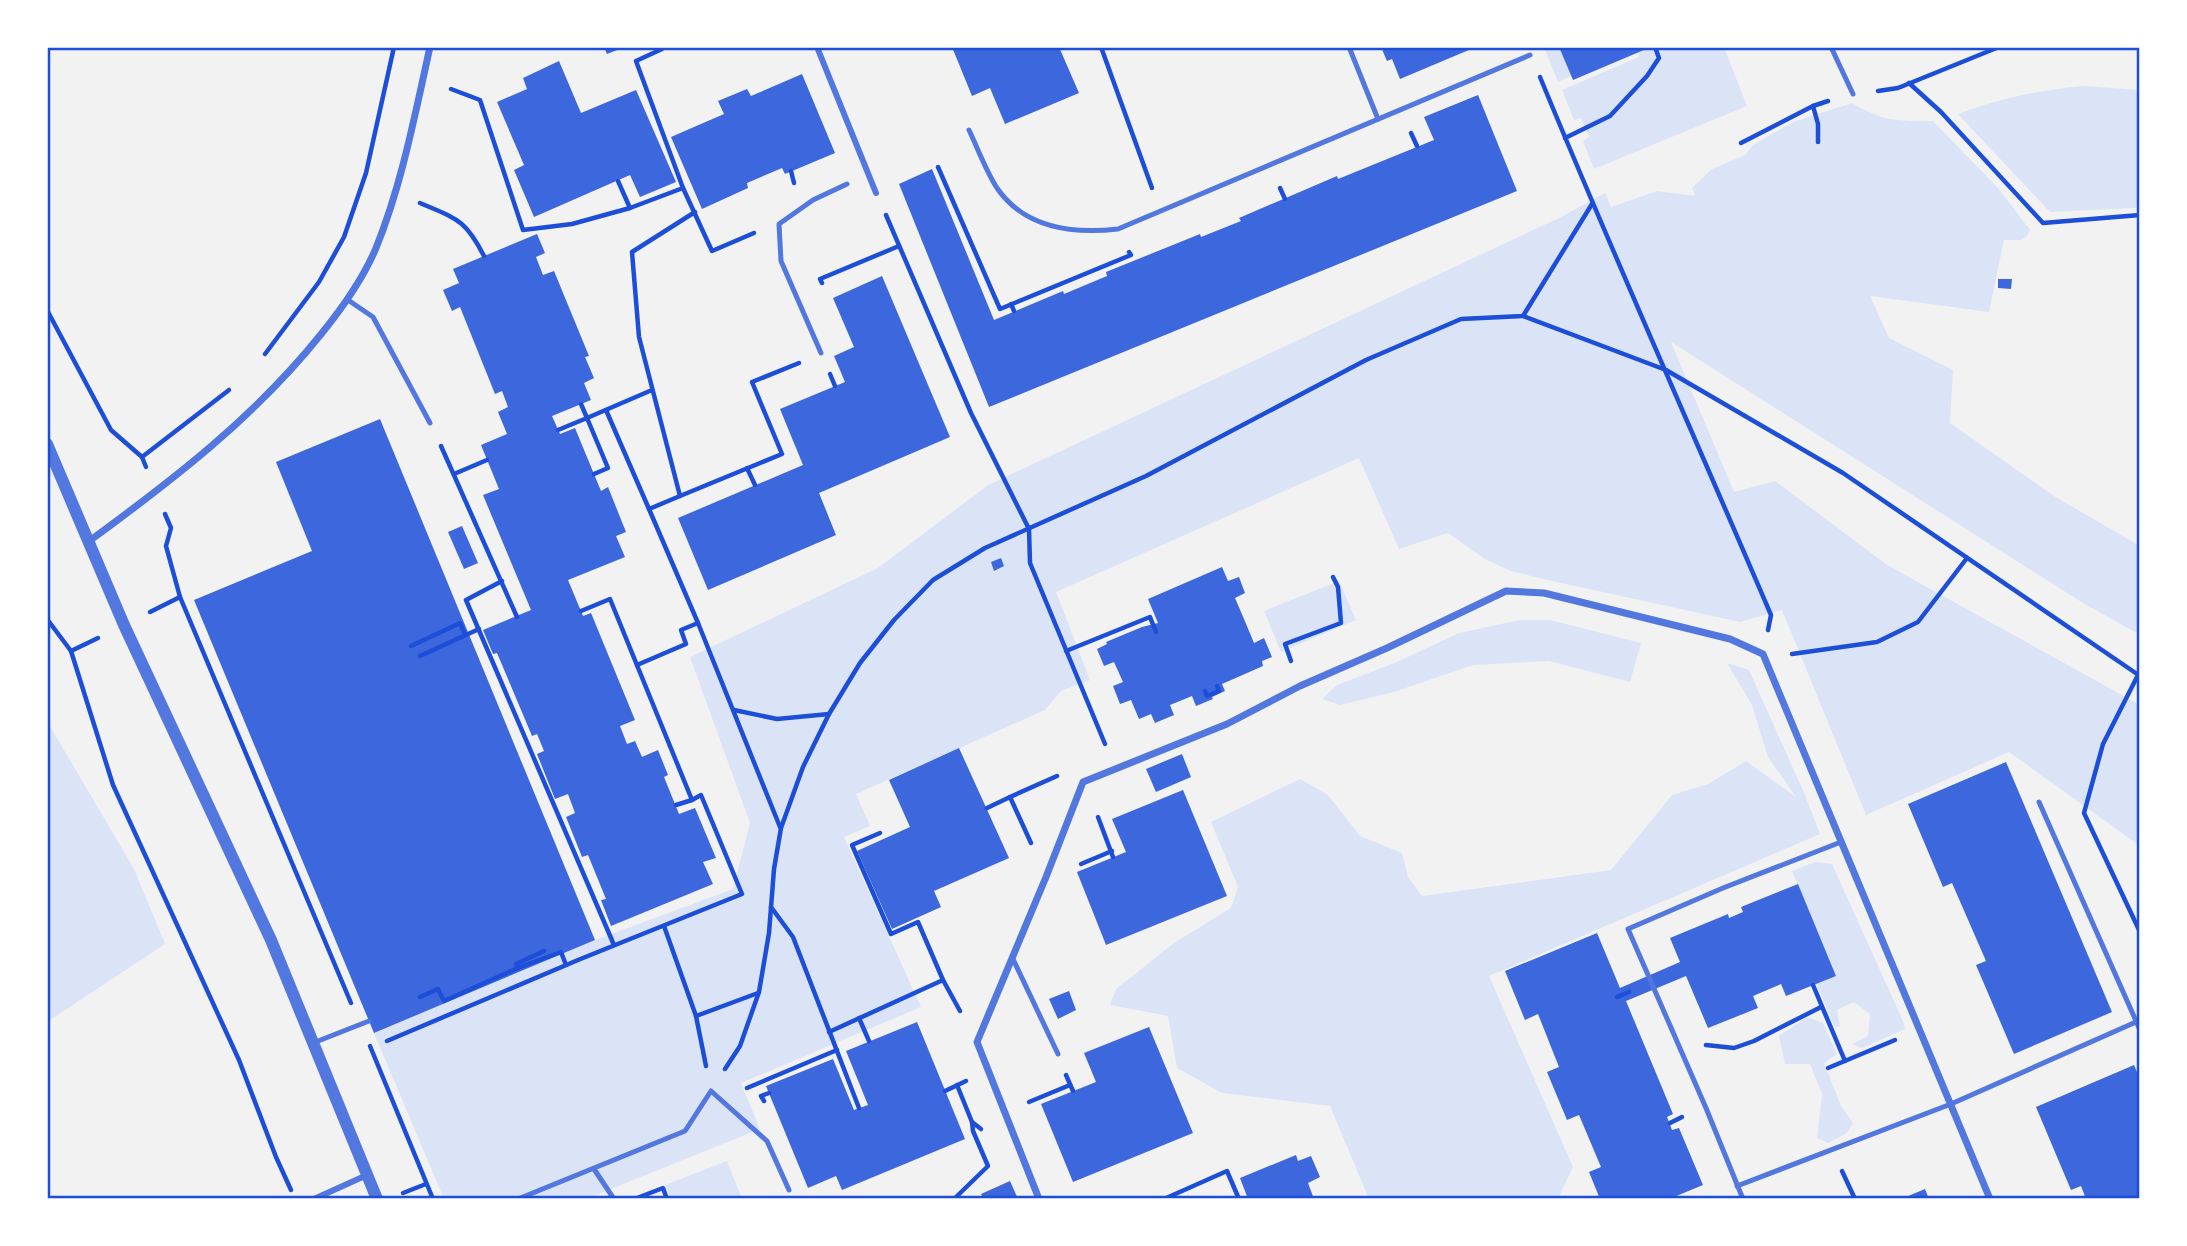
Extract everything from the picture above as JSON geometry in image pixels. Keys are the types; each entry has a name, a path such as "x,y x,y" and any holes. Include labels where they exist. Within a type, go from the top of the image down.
{"street":[{"path":"88,542 156,492 237,426 302,358 348,300 375,249 394,192 430,47"},
{"path":"817,47 876,193"},
{"path":"47,444 124,625 271,940 377,1199"},
{"path":"1039,1199 977,1042 1083,782 1227,724 1300,686 1506,591 1544,593 1730,639 1763,654 1990,1199"},
{"path":"314,1199 368,1175"}],"lane":[{"path":"1349,47 1378,119"},
{"path":"1831,47 1853,94"},
{"path":"969,130 998,189 1021,214 1053,227 1090,232 1118,229 1530,55"},
{"path":"821,353 781,261 779,223 813,200 847,184"},
{"path":"348,300 373,317 430,423"},
{"path":"2039,802 2140,1030"},
{"path":"1743,1199 1628,929 1841,842"},
{"path":"1012,957 1058,1054"},
{"path":"313,1043 369,1021"},
{"path":"1737,1186 1951,1104 2136,1022"},
{"path":"518,1199 685,1131 711,1091 767,1140 789,1190"},
{"path":"594,1170 614,1199"}],"path":[{"path":"258,364 319,282 344,237 366,173 394,47"},
{"path":"661,47 662,50 636,61 683,188 712,251"},
{"path":"1101,47 1161,211"},
{"path":"1565,138 1610,116 1659,58 1655,47"},
{"path":"1741,143 1813,106 1853,94 1898,88 1999,47"},
{"path":"1530,55 1771,615"},
{"path":"1909,83 1941,112 2043,223 2140,215"},
{"path":"451,89 480,100 523,230 572,224 630,208 683,188"},
{"path":"1813,106 1818,124 1818,142"},
{"path":"938,167 1000,309 1082,276"},
{"path":"618,181 630,208"},
{"path":"876,193 971,413 1029,529 1030,563 1109,755"},
{"path":"419,203 455,218 471,232 484,256"},
{"path":"1523,316 1592,204"},
{"path":"680,496 639,337 632,253 695,212"},
{"path":"820,279 899,246"},
{"path":"1011,304 1014,311"},
{"path":"47,310 111,430 142,457 239,382"},
{"path":"740,1046 759,992 781,828 803,767 829,714 860,663 894,620 933,580 985,548 1146,476 1366,360 1461,319 1523,316 1666,370 1843,473 2139,675 2103,744 2084,813 2140,932"},
{"path":"649,509 782,454 752,382 821,353"},
{"path":"558,430 652,390"},
{"path":"581,404 608,468 594,474"},
{"path":"606,410 698,623 781,828"},
{"path":"430,423 517,617"},
{"path":"454,474 487,460"},
{"path":"747,468 755,485"},
{"path":"170,528 166,546 180,597 433,1199"},
{"path":"1788,654 1877,642 1918,622 1967,558"},
{"path":"1300,686 1285,644 1341,624 1338,587 1333,577"},
{"path":"502,581 466,600 614,946"},
{"path":"581,611 610,600 692,800"},
{"path":"1066,652 1150,617 1157,629"},
{"path":"47,619 71,651 113,785 239,1060 295,1199"},
{"path":"411,646 460,623 465,635"},
{"path":"637,665 687,644 681,630 698,623"},
{"path":"419,656 479,629"},
{"path":"1205,691 1207,696 1219,691 1217,686"},
{"path":"733,709 778,719 829,714"},
{"path":"986,808 1067,771"},
{"path":"371,1048 742,894 701,795 676,805"},
{"path":"1010,797 1046,877"},
{"path":"880,833 852,845 891,934 918,922 943,980 977,1042"},
{"path":"1075,866 1112,851"},
{"path":"771,906 793,937 859,1108"},
{"path":"664,926 696,1016 711,1091"},
{"path":"519,968 516,964 544,951"},
{"path":"420,997 438,989 444,1001 561,952 566,965"},
{"path":"829,1032 943,980"},
{"path":"1813,985 1844,1061"},
{"path":"696,1016 759,992"},
{"path":"1674,1038 1734,1048 1754,1041 1821,1007"},
{"path":"859,1018 869,1041"},
{"path":"1828,1068 1903,1037"},
{"path":"751,1088 838,1050"},
{"path":"945,1091 957,1084"},
{"path":"1025,1104 1070,1085"},
{"path":"954,1199 988,1166 973,1131 972,1122"},
{"path":"1164,1199 1227,1171 1239,1199"},
{"path":"639,1198 663,1188 667,1199"}],"shaded area":[{"path":"1544,47 1559,47 1571,76 1558,82"},
{"path":"1651,47 1724,47 1747,106 1594,169 1583,141 1589,137 1581,118 1574,120 1562,90 1639,57 1639,52"},
{"path":"2084,86 2140,90 2140,202 2135,208 2050,212 1958,114 2020,96"},
{"path":"1852,103 1873,114 1891,119 1933,121 1998,188 2030,230 2027,236 2020,240 2004,240 1989,312 1870,296 1889,338 1953,370 1950,423 2054,496 2140,546 2140,635 2083,603 1671,342 1734,492 1775,481 1887,565 2140,705 2140,846 2009,752 1866,815 1782,610 1740,622 1543,579 1511,571 1485,559 1448,533 1399,549 1359,458 1056,592 1090,680 1061,691 1045,710 856,794 870,826 844,837 921,1007 741,1083 760,1129 586,1199 444,1199 374,1033 595,940 733,889 750,823 690,657 878,568 988,485 1559,218 1605,193 1611,207 1657,191 1695,196 1692,188 1712,169 1745,155 1753,145 1793,122"},
{"path":"1339,581 1356,620 1281,652 1264,611"},
{"path":"1520,620 1550,620 1641,643 1630,682 1549,661 1473,665 1394,692 1340,705 1322,699 1337,685 1397,662 1459,633"},
{"path":"1727,663 1749,670 1820,834 1489,976 1573,1167 1558,1199 1369,1199 1330,1106 1222,1093 1177,1068 1168,1016 1110,1005 1116,989 1174,943 1231,908 1238,887 1211,822 1300,779 1328,795 1360,836 1402,853 1408,877 1422,896 1611,870 1672,795 1708,784 1746,761 1796,797 1768,757 1752,705"},
{"path":"47,721 134,869 165,944 47,1022"},
{"path":"1815,862 1832,864 1903,1021 1905,1029 1862,1048 1852,1044 1868,1036 1870,1014 1854,1002 1837,1010 1840,1026 1835,1028 1816,983 1836,975 1792,871"},
{"path":"1807,1017 1823,1023 1837,1054 1824,1063 1841,1106 1853,1123 1847,1133 1828,1143 1817,1138 1822,1094 1810,1064 1785,1064 1779,1036"},
{"path":"727,1161 742,1199 671,1199 665,1185"}],"building":[{"path":"604,47 625,47 607,54"},
{"path":"952,47 1059,47 1079,93 1005,124 990,88 972,96"},
{"path":"1381,47 1476,47 1400,79 1392,59 1387,61"},
{"path":"1559,47 1651,47 1573,80"},
{"path":"559,61 581,113 636,90 676,182 640,197 630,175 534,217 514,170 524,165 497,102 527,89 523,78"},
{"path":"802,74 835,153 785,174 782,168 747,183 748,188 702,209 671,137 724,114 718,101 747,89 751,96"},
{"path":"1478,95 1517,191 989,407 899,184 932,169 994,320 1063,291 1064,294 1107,276 1106,272 1200,234 1201,237 1241,221 1239,218 1337,176 1338,179 1434,140 1424,117"},
{"path":"537,234 545,253 536,257 543,275 554,271 589,356 585,357 594,378 584,383 591,400 552,416 560,434 575,428 601,491 608,487 626,532 616,536 625,557 568,580 583,616 591,613 635,720 620,726 627,744 635,741 642,757 658,750 668,775 664,777 679,814 695,808 716,858 703,862 713,884 611,926 601,900 606,899 588,855 582,857 566,817 575,813 568,794 555,799 537,754 544,751 537,734 532,736 497,653 493,654 483,630 531,610 483,495 499,489 481,445 507,434 498,412 508,407 502,391 495,394 460,307 452,311 443,290 459,283 453,269"},
{"path":"882,276 950,437 819,493 836,535 708,590 678,518 803,465 780,409 845,382 834,356 854,347 833,298"},
{"path":"1998,279 2012,279 2011,289 1998,288"},
{"path":"380,419 595,940 374,1033 194,600 312,551 276,462"},
{"path":"462,526 478,563 464,569 448,532"},
{"path":"1001,558 1004,566 994,571 991,562"},
{"path":"1222,567 1228,581 1239,577 1245,593 1235,598 1254,643 1264,638 1272,657 1262,661 1263,666 1222,684 1225,691 1212,697 1213,699 1196,706 1192,696 1170,705 1174,715 1155,723 1151,714 1139,719 1131,700 1120,704 1113,686 1123,682 1114,662 1104,666 1097,649 1107,644 1106,642 1158,623 1148,599"},
{"path":"959,748 1009,858 934,891 941,907 892,929 857,851 910,827 889,780"},
{"path":"1182,754 1191,777 1156,792 1146,769"},
{"path":"2006,762 2112,1012 2014,1054 1976,965 1986,961 1952,883 1943,887 1908,804"},
{"path":"1183,790 1227,896 1106,945 1077,872 1126,852 1112,819"},
{"path":"1798,884 1836,976 1786,996 1781,984 1753,996 1758,1008 1708,1028 1686,976 1626,1001 1673,1114 1667,1117 1672,1130 1679,1128 1703,1185 1669,1199 1600,1199 1589,1172 1601,1167 1579,1115 1567,1120 1547,1072 1559,1067 1538,1014 1525,1020 1505,971 1597,933 1620,988 1680,962 1670,938 1728,914 1729,918 1743,912 1741,907"},
{"path":"1069,991 1076,1010 1058,1019 1049,999"},
{"path":"917,1022 965,1139 842,1190 836,1176 808,1188 766,1086 833,1059 854,1110 868,1105 846,1051"},
{"path":"1149,1027 1193,1133 1073,1182 1041,1104 1096,1082 1084,1053"},
{"path":"2134,1065 2140,1079 2140,1199 2086,1199 2081,1186 2071,1190 2036,1107"},
{"path":"1296,1155 1298,1161 1311,1156 1320,1177 1308,1183 1314,1199 1248,1199 1240,1178"},
{"path":"1010,1181 1018,1199 984,1199 981,1194"},
{"path":"1925,1189 1929,1199 1901,1199"}]}
